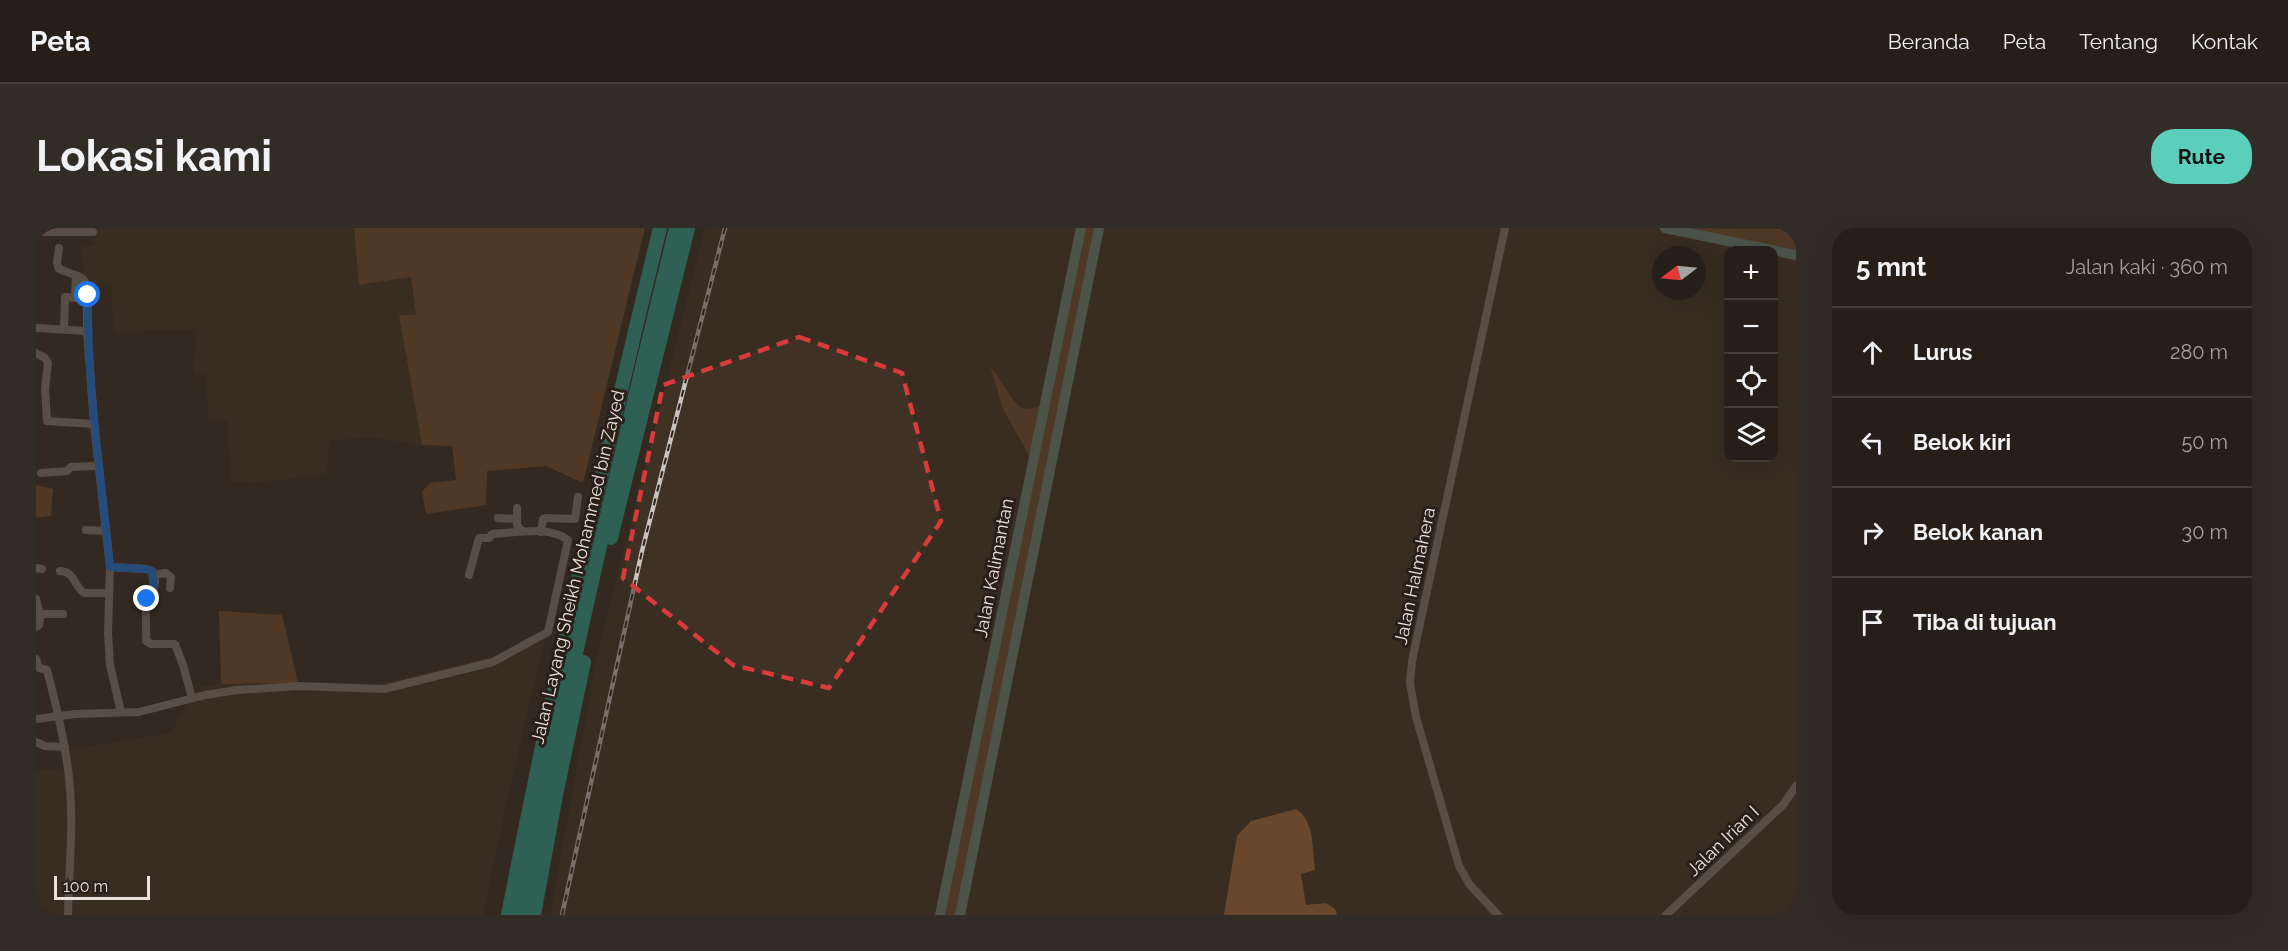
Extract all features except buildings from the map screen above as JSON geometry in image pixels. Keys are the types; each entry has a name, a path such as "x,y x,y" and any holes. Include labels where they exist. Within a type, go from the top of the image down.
{"highway":[{"path":"508,915 588,530 660,228"},
{"name":"Jalan Layang Sheikh Mohammed bin Zayed","path":"515,915 571,645 670,228"},
{"name":"Jalan Layang Sheikh Mohammed bin Zayed","path":"522,915 544,797 617,468 676,228"},
{"path":"534,915 556,795 613,530 688,228"}],"street":[{"name":"Jalan Kalimantan","path":"940,915 1081,228"},
{"name":"Jalan Kalimantan","path":"960,915 1099,228"},
{"name":"Jalan Halmahera","path":"1498,915 1470,885 1459,866 1416,717 1410,683 1414,649 1504,228"},
{"path":"1665,228 1796,255"},
{"path":"1789,228 1796,230"},
{"path":"36,232 93,232"},
{"path":"59,248 57,263 59,269 76,275 86,284 87,331 97,466 110,567 108,593 110,665 121,712"},
{"path":"64,329 65,297 75,298 76,275"},
{"path":"36,328 87,331"},
{"path":"36,353 45,358 48,363 45,389 47,421 94,424"},
{"path":"41,473 67,471 71,467 97,466"},
{"path":"541,532 545,518 575,519 578,496"},
{"path":"517,508 517,525 522,531"},
{"path":"498,518 516,519"},
{"path":"86,530 106,531"},
{"path":"36,719 148,710 192,698 255,688 298,686 384,689 498,660 548,632 568,540 556,534 522,531 478,538 469,575"},
{"path":"110,567 146,569 154,575 166,573 171,577 170,588"},
{"path":"60,571 66,571 72,575 77,587 84,593 108,593"},
{"path":"154,575 154,590 147,599 146,641 151,644 176,644 192,698"},
{"path":"36,599 40,615 39,625 36,627"},
{"path":"1003,608 1022,613"},
{"path":"40,615 63,614"},
{"path":"36,660 40,669 47,670 64,747 71,817 68,915"},
{"path":"36,742 45,746 64,747"},
{"name":"Jalan Irian I","path":"1666,915 1783,805 1796,786"}],"highlighted area":[{"path":"799,337 902,373 941,521 829,688 733,665 623,578 663,385"}],"shaded area":[{"path":"95,228 354,228 359,285 411,277 416,314 399,317 422,445 369,437 330,441 326,474 254,483 231,482 227,419 209,419 205,374 193,375 197,329 114,332 111,283 86,283 81,247 95,245"},
{"path":"354,228 645,228 583,483 546,466 487,471 486,505 426,514 422,492 430,483 456,480 452,446 422,445 399,316 416,314 411,277 359,285"},
{"path":"705,228 1796,228 1796,915 550,915 597,657"},
{"path":"1081,228 1099,228 960,915 940,915 1032,461 1003,409 990,365 1021,408 1030,409 1044,403"},
{"path":"1665,228 1796,229 1796,255 1778,251 1778,246 1752,246"},
{"path":"36,485 53,489 51,516 36,518"},
{"path":"219,611 282,615 298,683 221,684"},
{"path":"546,634 506,804 483,915 36,915 36,770 65,769 63,751 170,733 200,687 221,684 298,683 367,687 490,657"},
{"path":"1296,809 1307,821 1313,845 1315,870 1301,874 1306,905 1326,903 1335,909 1337,915 1224,915 1237,836 1251,821"}],"railway":[{"path":"562,915 642,551 725,228"}],"route":[{"path":"88,295 87,331 97,466 110,567 152,571 154,590 147,599"}]}
